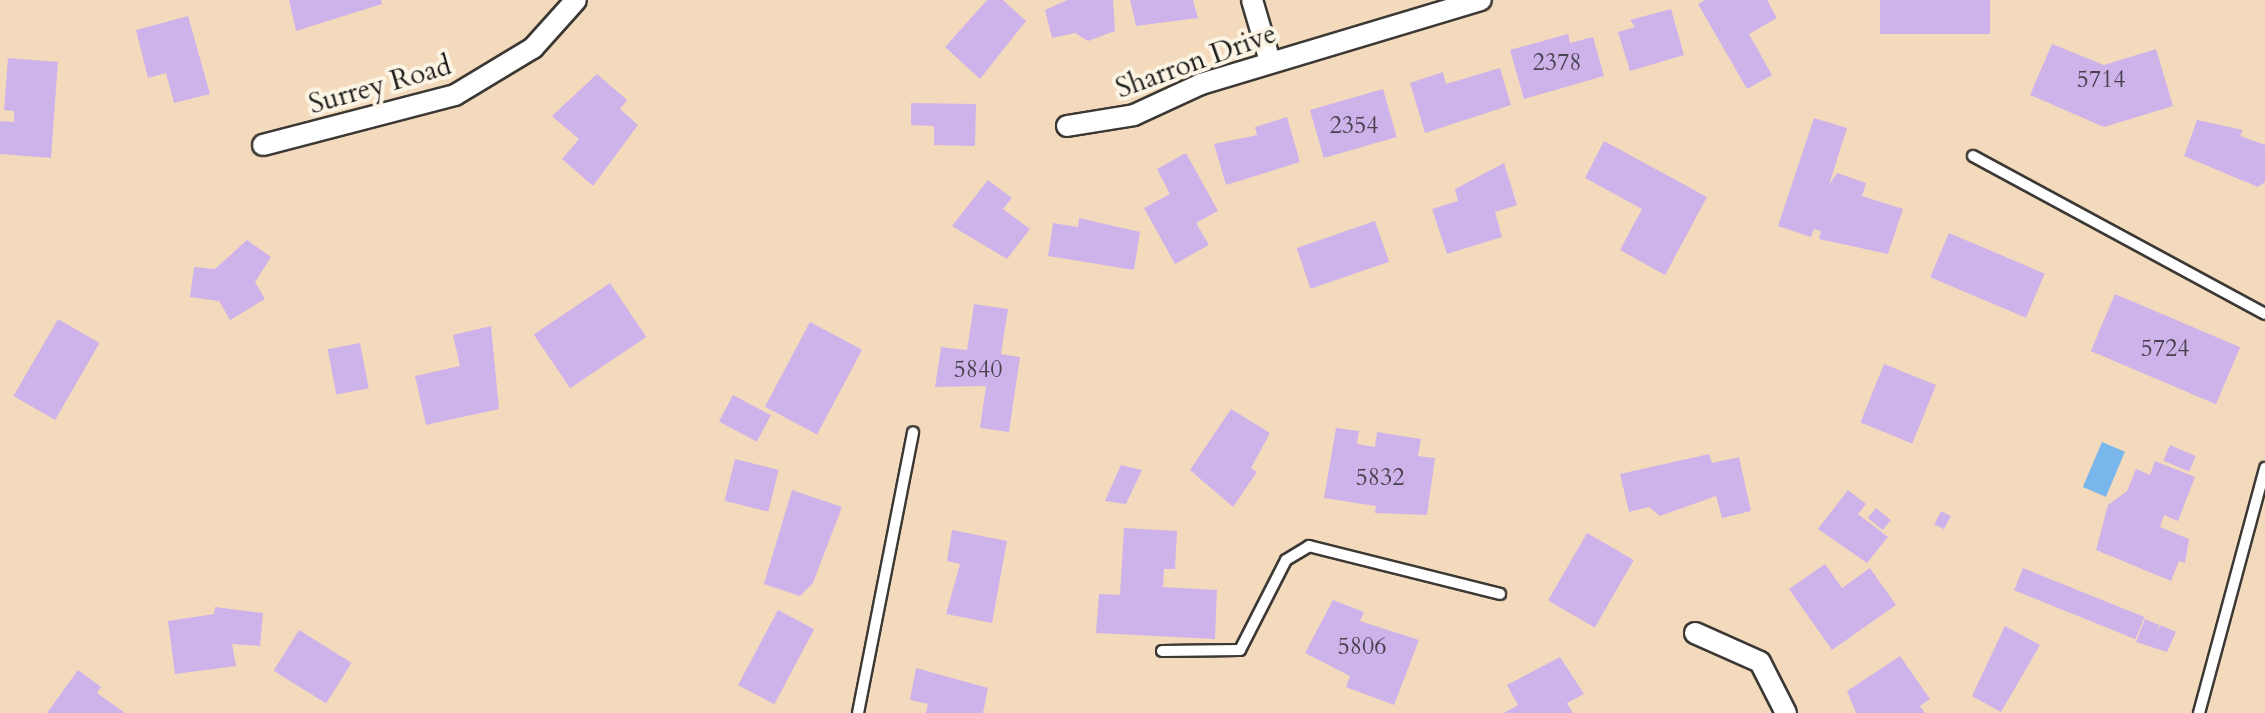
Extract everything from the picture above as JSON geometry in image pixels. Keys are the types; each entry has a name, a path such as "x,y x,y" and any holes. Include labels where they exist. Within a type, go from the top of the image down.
{"street":[{"name":"Surrey Road","path":"263,145 455,95 533,48 576,0"},
{"path":"1252,0 1270,61"},
{"name":"Sharron Drive","path":"1067,126 1134,115 1270,61 1481,0"},
{"path":"1695,633 1760,662 1786,713"}],"lane":[{"path":"1973,156 2265,314"},
{"path":"858,713 913,432"},
{"path":"2199,713 2265,468"},
{"path":"1162,651 1240,650 1286,560 1309,546 1500,594"}],"water":[{"path":"2102,442 2125,452 2106,497 2083,487"}],"building":[{"path":"289,0 381,0 382,4 296,31"},
{"path":"987,0 1003,0 1026,21 980,79 945,47"},
{"path":"1067,0 1113,0 1115,31 1088,41 1075,33 1052,38 1045,10"},
{"path":"1130,0 1193,0 1198,18 1136,26"},
{"path":"1705,0 1767,0 1777,18 1749,34 1772,75 1747,89 1698,4"},
{"path":"1880,0 1990,0 1990,34 1880,34"},
{"path":"1671,9 1684,55 1630,71 1618,32 1635,27 1630,20"},
{"path":"188,16 210,94 174,103 166,73 148,78 136,30"},
{"path":"1568,34 1570,43 1593,37 1604,76 1524,99 1510,50"},
{"path":"2052,44 2104,65 2156,49 2173,106 2104,127 2030,95"},
{"path":"8,58 58,62 51,158 0,154 0,121 14,122 14,111 4,110"},
{"path":"1500,68 1511,105 1425,133 1410,83 1443,72 1446,84"},
{"path":"597,74 627,100 620,109 638,125 593,186 562,159 579,139 552,116"},
{"path":"1383,89 1397,137 1324,158 1310,110"},
{"path":"911,103 976,104 975,146 934,145 934,126 911,125"},
{"path":"1287,117 1300,162 1226,185 1214,144 1257,135 1255,127"},
{"path":"1814,118 1847,128 1829,185 1837,173 1866,183 1862,196 1903,209 1888,254 1819,239 1821,231 1814,229 1811,237 1778,226"},
{"path":"2197,120 2243,130 2240,136 2265,145 2265,182 2258,187 2184,156"},
{"path":"1604,141 1707,197 1665,275 1620,250 1642,209 1585,178"},
{"path":"1186,153 1218,211 1196,223 1209,245 1175,264 1144,208 1170,194 1157,169"},
{"path":"1504,163 1517,205 1495,212 1502,237 1447,254 1432,209 1458,201 1455,189"},
{"path":"988,180 1012,198 1003,209 1030,229 1007,259 952,226"},
{"path":"1079,218 1140,232 1134,270 1048,256 1053,223 1078,227"},
{"path":"1375,221 1389,262 1311,289 1297,248"},
{"path":"1949,233 2045,274 2026,318 1930,277"},
{"path":"247,240 271,257 255,282 265,299 230,320 219,301 190,297 194,267 215,269"},
{"path":"610,283 646,337 570,388 534,334"},
{"path":"2115,294 2240,347 2216,404 2091,351"},
{"path":"974,304 1008,309 1001,354 1020,357 1009,432 980,428 986,386 935,387 941,347 967,350"},
{"path":"58,319 100,343 55,420 14,396"},
{"path":"810,322 862,350 817,434 765,407"},
{"path":"491,326 499,409 426,425 415,376 460,366 453,335"},
{"path":"360,343 369,388 336,394 328,349"},
{"path":"1884,364 1936,385 1912,443 1860,422"},
{"path":"733,395 771,415 757,442 719,421"},
{"path":"1231,409 1270,433 1251,468 1257,472 1233,507 1190,470"},
{"path":"1336,428 1359,431 1357,444 1375,447 1377,432 1421,439 1418,456 1435,458 1427,515 1375,513 1376,506 1324,498"},
{"path":"2170,445 2196,456 2189,472 2163,461"},
{"path":"1709,454 1712,463 1739,457 1751,511 1722,518 1716,496 1660,516 1649,507 1629,512 1620,474"},
{"path":"735,459 779,470 768,512 725,501"},
{"path":"2155,461 2195,477 2178,521 2164,515 2160,527 2189,539 2185,563 2179,561 2171,581 2096,550 2108,505 2127,491 2136,469 2150,475"},
{"path":"1121,465 1142,470 1126,504 1105,501"},
{"path":"792,490 842,507 813,583 800,596 764,584"},
{"path":"1848,490 1866,504 1858,514 1888,537 1867,563 1818,529"},
{"path":"1876,508 1891,520 1883,530 1868,518"},
{"path":"1941,511 1951,516 1944,529 1934,524"},
{"path":"1124,528 1177,531 1175,569 1164,569 1163,587 1217,590 1215,639 1096,633 1099,594 1120,595"},
{"path":"952,530 1007,541 992,623 946,614 960,564 947,561"},
{"path":"1587,533 1634,560 1595,628 1548,601"},
{"path":"1825,564 1842,588 1870,568 1896,605 1832,650 1789,589"},
{"path":"2023,568 2144,617 2135,639 2014,590"},
{"path":"1333,600 1364,612 1360,621 1419,640 1394,705 1346,687 1350,676 1305,653"},
{"path":"215,607 263,613 260,646 232,644 236,666 175,674 168,621 214,614"},
{"path":"778,610 814,629 774,704 738,685"},
{"path":"2145,619 2159,625 2155,636 2160,625 2176,632 2167,652 2136,642"},
{"path":"2005,626 2040,645 2001,712 1972,696"},
{"path":"299,630 352,663 326,704 274,671"},
{"path":"1900,656 1930,699 1920,706 1925,713 1856,713 1847,691"},
{"path":"1560,657 1584,694 1567,703 1573,713 1504,713 1518,705 1507,685"},
{"path":"916,668 988,688 983,713 926,713 928,704 910,700"},
{"path":"78,670 101,687 97,693 125,713 47,713"}]}
